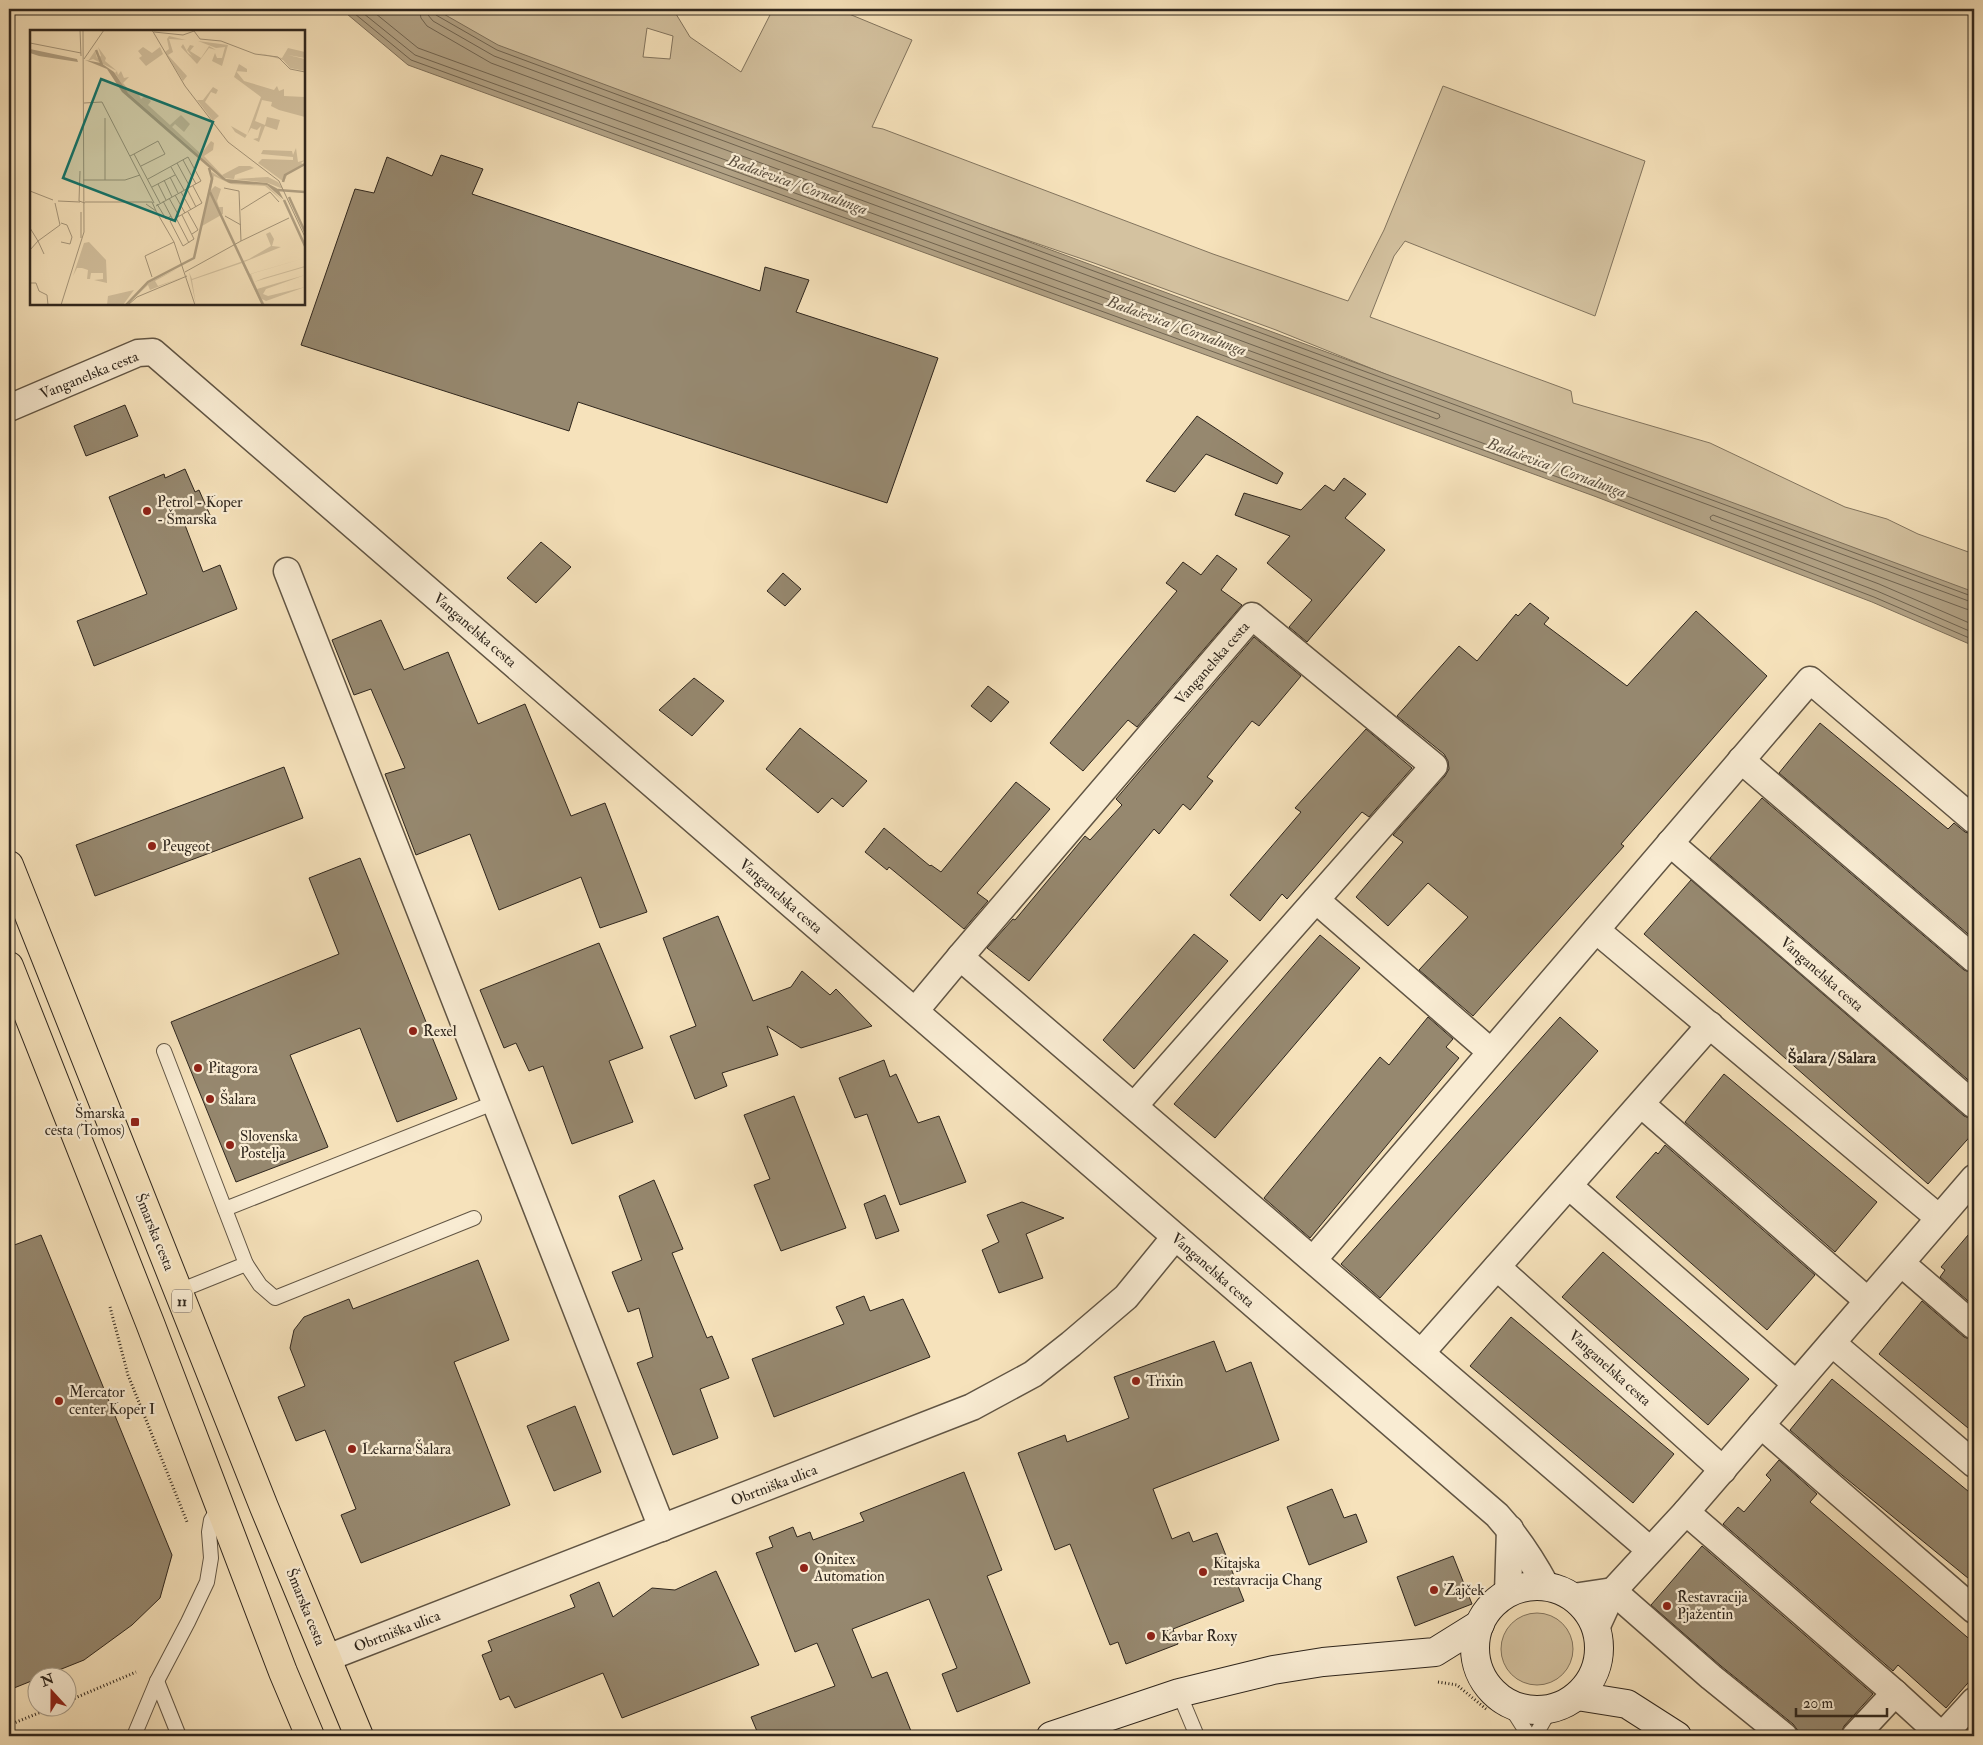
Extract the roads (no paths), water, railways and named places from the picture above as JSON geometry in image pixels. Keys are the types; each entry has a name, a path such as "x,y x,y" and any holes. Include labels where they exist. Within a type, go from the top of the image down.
{"main road":[{"name":"Šmarska cesta","path":"9,865 178,1291 359,1736"},
{"path":"9,966 220,1505 283,1672 310,1736"}],"street":[{"name":"Vanganelska cesta","path":"9,408 138,353 153,352 1497,1515 1532,1559 1546,1586"},
{"path":"287,571 662,1528"},
{"name":"Vanganelska cesta","path":"915,1012 1252,616 1434,766 1134,1106"},
{"path":"1313,1260 1810,680 1974,820"},
{"path":"1741,760 1974,959"},
{"name":"Vanganelska cesta","path":"1670,843 1974,1105"},
{"path":"1316,900 1491,1052"},
{"path":"1596,930 1939,1218"},
{"path":"960,957 1650,1550"},
{"path":"1421,1353 1710,1025"},
{"path":"1641,1104 1868,1300"},
{"path":"1596,1628 1613,1590 1723,1470 1974,1179"},
{"path":"1569,1186 1796,1384"},
{"name":"Obrtniška ulica","path":"327,1658 972,1407 1033,1374 1072,1344 1126,1297 1175,1238"},
{"path":"1901,1262 1974,1326"},
{"name":"Vanganelska cesta","path":"1497,1267 1723,1470"},
{"path":"1832,1343 1974,1464"},
{"path":"1761,1425 1974,1610"},
{"path":"1686,1512 1942,1736 1974,1701"},
{"path":"1508,1593 1510,1529"},
{"path":"1546,1586 1565,1592 1573,1597 1587,1611 1596,1628 1599,1638 1599,1658 1592,1678 1577,1696 1565,1704 1536,1710 1498,1707 1496,1694 1486,1684 1479,1670 1475,1647 1480,1624 1491,1606 1508,1593 1527,1587 1546,1586"},
{"path":"1573,1597 1613,1590"},
{"path":"1613,1590 1712,1678 1784,1736"},
{"path":"1052,1736 1178,1693 1273,1670 1323,1662 1435,1652 1480,1624"},
{"path":"1435,1652 1468,1668 1479,1670"},
{"path":"1599,1658 1627,1704"},
{"path":"1855,1736 1895,1693"},
{"path":"1577,1696 1627,1704 1677,1736"}],"lane":[{"path":"164,1052 246,1264 260,1285 275,1298 474,1218"},
{"path":"225,1209 496,1102"},
{"path":"178,1291 246,1264"},
{"path":"134,1736 157,1681 207,1582 211,1558 209,1532 211,1520 220,1505"},
{"path":"157,1681 179,1736"},
{"path":"1178,1693 1197,1736"},
{"path":"1498,1707 1529,1736"},
{"path":"1535,1736 1551,1708"}],"water":[{"name":"Badaševica / Cornalunga","path":"341,9 435,9 498,45 1974,592 1974,646 1872,602 1594,496 408,65"}],"place":[{"name":"Petrol - Koper - Šmarska","path":"147,511"},
{"name":"Peugeot","path":"152,846"},
{"name":"Rexel","path":"413,1031"},
{"name":"Pitagora","path":"198,1068"},
{"name":"Šalara","path":"210,1099"},
{"name":"Šmarska cesta (Tomos)","path":"135,1122"},
{"name":"Slovenska Postelja","path":"230,1145"},
{"name":"Trixin","path":"1136,1381"},
{"name":"Mercator center Koper I","path":"59,1401"},
{"name":"Lekarna Šalara","path":"352,1449"},
{"name":"Onitex Automation","path":"804,1568"},
{"name":"Kitajska restavracija Chang","path":"1203,1572"},
{"name":"Zajček","path":"1434,1590"},
{"name":"Restavracija Pjažentin","path":"1667,1606"},
{"name":"Kavbar Roxy","path":"1151,1636"}],"district":[{"name":"Šalara / Salara","path":"1832,1057"}]}
